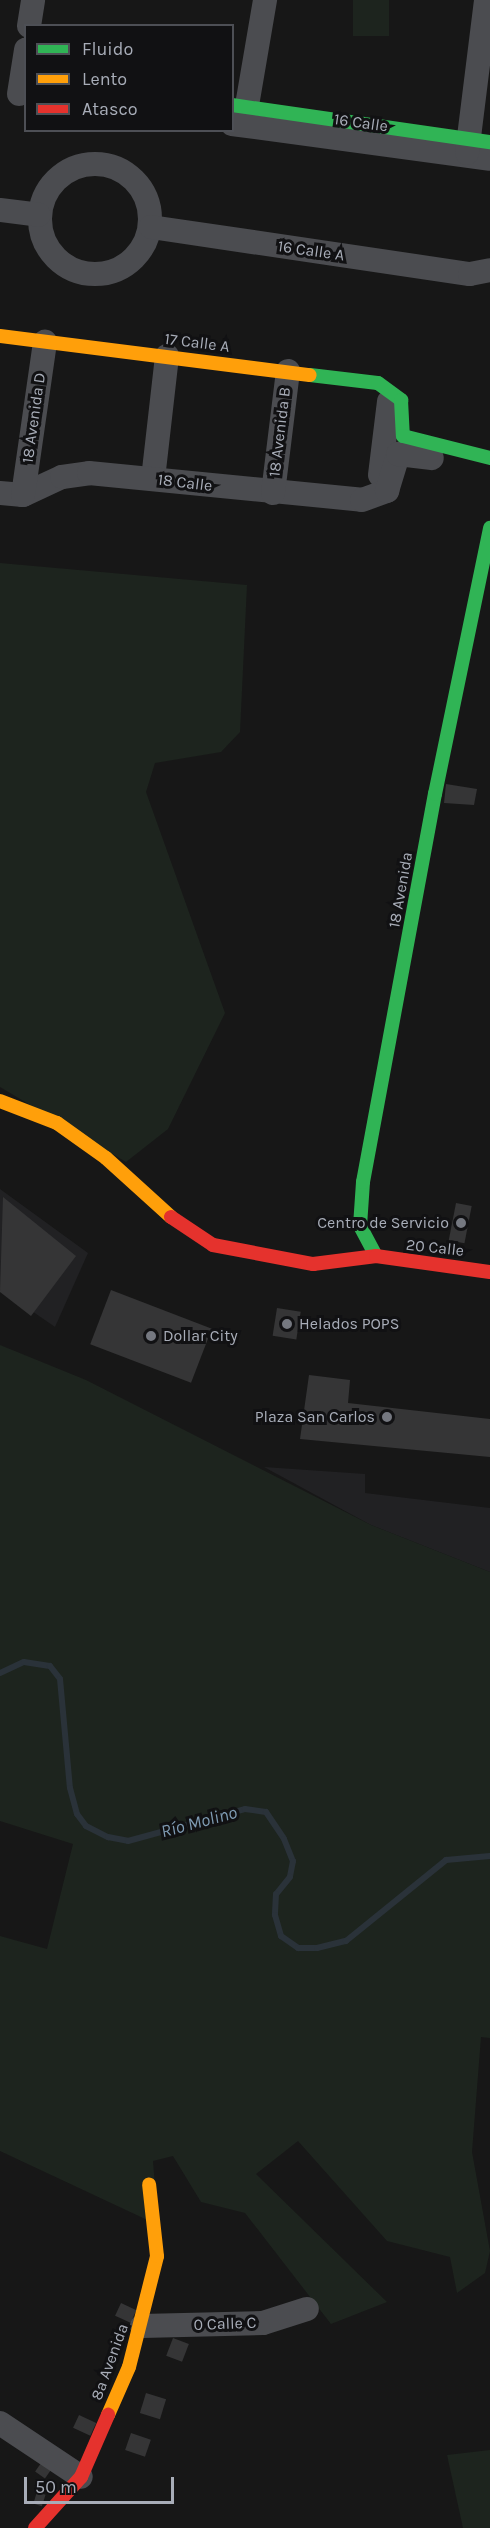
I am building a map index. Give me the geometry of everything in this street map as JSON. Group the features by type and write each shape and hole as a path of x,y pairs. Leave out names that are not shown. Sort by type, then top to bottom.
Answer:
{"street":[{"path":"29,24 33,0"},
{"path":"239,115 265,0"},
{"path":"479,149 486,0"},
{"path":"15,85 24,56"},
{"name":"16 Calle","path":"239,115 479,149"},
{"path":"101,164 123,171 140,185 150,205 151,227 142,250 124,267 101,275 77,272 56,260 43,239 39,215 45,194 59,176 79,166 101,164"},
{"path":"0,210 39,215"},
{"name":"16 Calle A","path":"151,227 483,277"},
{"name":"17 Calle A","path":"0,336 378,383 388,388"},
{"name":"18 Avenida D","path":"12,494 45,342"},
{"path":"153,479 166,356"},
{"name":"18 Avenida B","path":"273,493 288,371"},
{"path":"388,388 401,400 403,436 411,441 490,458"},
{"path":"374,497 386,442 388,388"},
{"path":"374,497 387,491 398,454 490,472"},
{"name":"18 Calle","path":"12,494 75,473 153,479 273,493 362,500 374,497"},
{"name":"18 Avenida","path":"376,1256 360,1226 363,1182 435,794 490,528"},
{"name":"20 Calle","path":"0,1101 57,1123 106,1158 181,1226 213,1245 313,1264 376,1256 490,1272"},
{"name":"8a Avenida","path":"35,2528 66,2499 81,2476 129,2367 142,2325 156,2256 149,2184"},
{"name":"0 Calle C","path":"142,2325 263,2323 307,2308"},
{"path":"0,2423 81,2476"}],"shaded area":[{"path":"353,0 389,0 389,36 353,36"},
{"path":"0,563 247,585 240,732 221,752 155,763 146,792 225,1013 168,1129 126,1162 0,1087"},
{"path":"0,1189 88,1253 55,1327 0,1289"},
{"path":"0,1345 86,1380 371,1525 490,1572 490,2038 481,2037 472,2152 490,2251 485,2273 457,2293 450,2257 387,2241 298,2141 256,2174 387,2302 331,2324 245,2213 201,2202 173,2156 153,2161 158,2225 0,2151 0,1936 47,1949 73,1844 0,1821"},
{"path":"264,1467 365,1474 365,1493 490,1508 490,1572 371,1525"},
{"path":"490,2450 490,2528 463,2528 447,2455"}],"building":[{"path":"446,784 477,789 474,805 444,803"},
{"path":"3,1197 76,1256 31,1316 0,1292"},
{"name":"Centro de Servicio","path":"456,1203 472,1206 464,1243 449,1240"},
{"name":"Dollar City","path":"111,1290 212,1329 191,1383 90,1344"},
{"name":"Helados POPS","path":"277,1308 301,1312 296,1339 273,1336"},
{"name":"Plaza San Carlos","path":"309,1375 350,1380 348,1403 490,1419 490,1457 300,1439"},
{"path":"121,2303 136,2310 130,2323 115,2316"},
{"path":"173,2338 189,2344 182,2362 166,2356"},
{"path":"146,2393 166,2399 160,2419 140,2413"},
{"path":"79,2415 96,2423 90,2436 73,2428"},
{"path":"131,2433 151,2440 145,2457 125,2450"},
{"path":"46,2456 56,2463 45,2478 35,2472"},
{"path":"37,2492 46,2495 42,2506 33,2503"}],"waterway":[{"name":"Río Molino","path":"0,1673 24,1662 50,1666 60,1679 70,1788 77,1814 86,1826 108,1837 128,1841 245,1809 266,1812 284,1839 293,1861 290,1877 276,1894 275,1915 281,1936 298,1948 317,1948 346,1941 446,1860 490,1856"}],"traffic: fast":[{"path":"234,105 490,142"},
{"path":"310,375 378,383 401,400 403,436 490,458"},
{"path":"376,1256 360,1226 363,1182 435,794 490,528"}],"traffic: slow":[{"path":"0,336 310,375"},
{"path":"0,1101 57,1123 106,1158 171,1217"},
{"path":"108,2415 129,2367 157,2256 149,2184"}],"traffic: jam":[{"path":"171,1217 213,1245 313,1264 376,1256 490,1272"},
{"path":"35,2528 81,2477 108,2415"}],"place":[{"name":"Centro de Servicio","path":"461,1223"},
{"name":"Helados POPS","path":"287,1324"},
{"name":"Dollar City","path":"151,1336"},
{"name":"Plaza San Carlos","path":"387,1417"}]}
